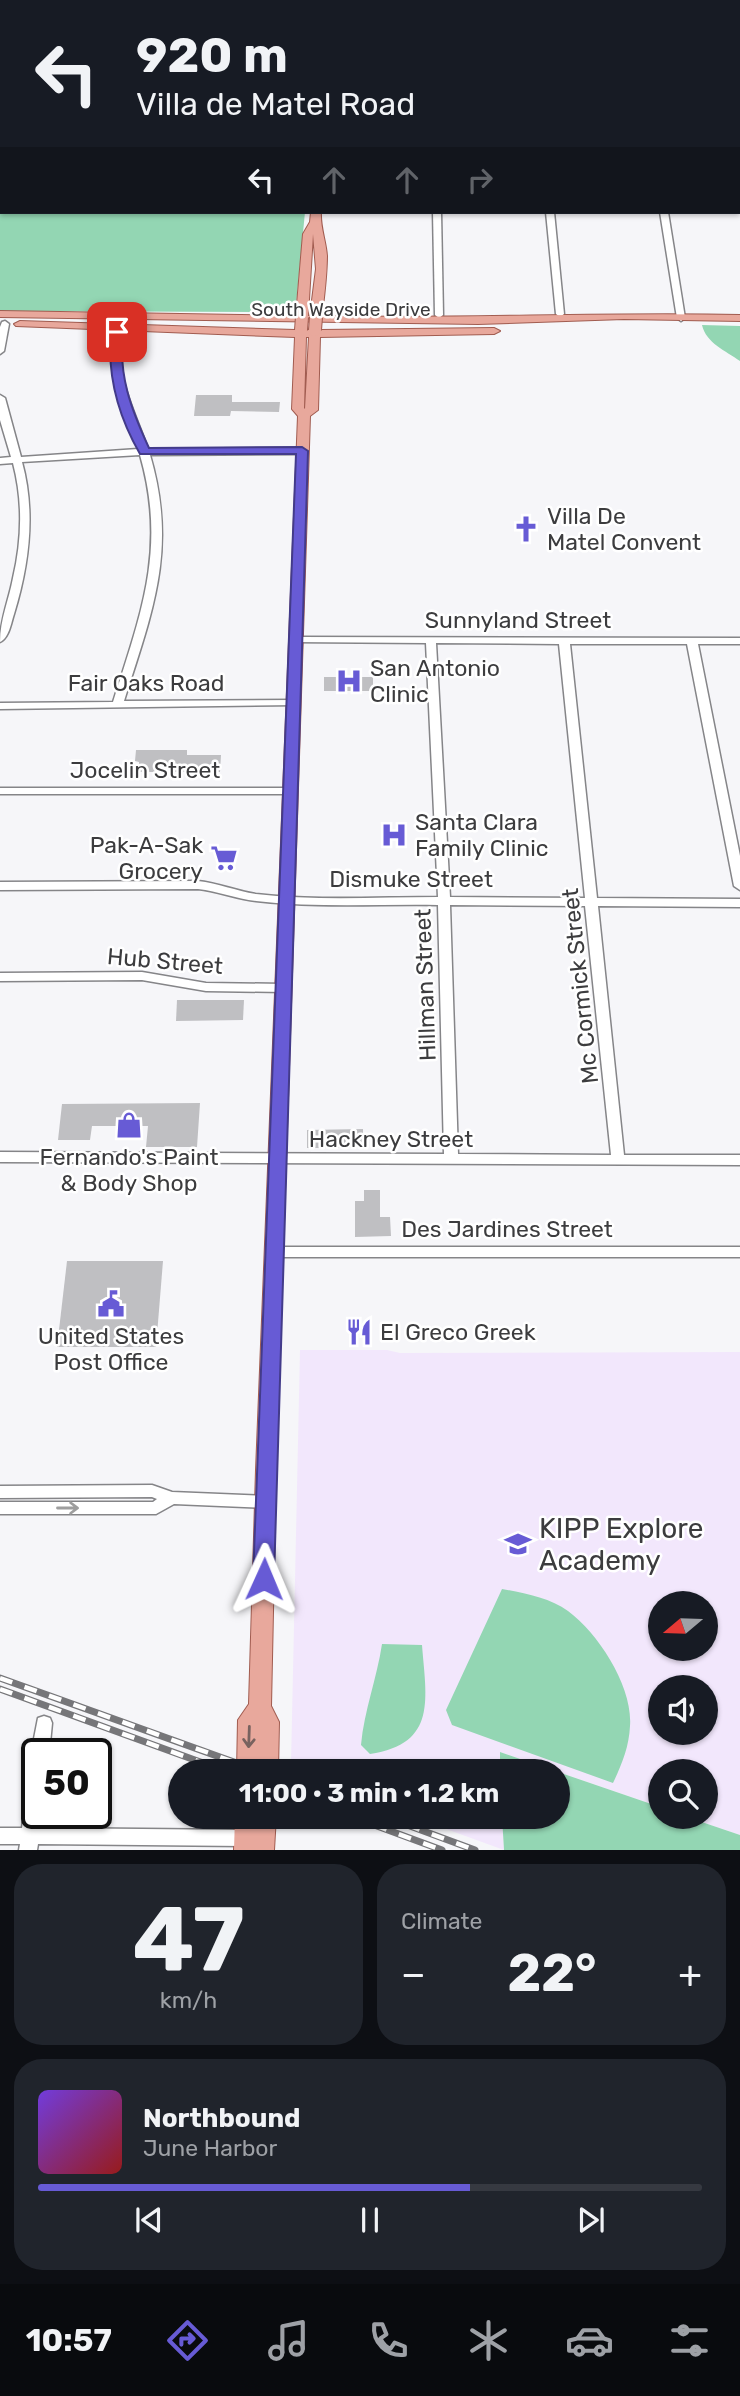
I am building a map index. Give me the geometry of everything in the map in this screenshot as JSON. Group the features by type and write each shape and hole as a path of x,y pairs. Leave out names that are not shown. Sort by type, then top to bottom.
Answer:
{"main road":[{"path":"267,1759 268,1722 260,1707 304,415 298,409 297,394 306,253 308,234 315,217"},
{"path":"304,415 312,410 320,254 320,234 315,217"},
{"path":"306,253 320,254"},
{"path":"1,318 560,314 625,319"},
{"path":"1,318 118,329 301,332 507,331 590,327 625,319"},
{"name":"South Wayside Drive","path":"1,318 203,325 394,327 740,318"},
{"path":"297,394 312,395"},
{"path":"248,1759 249,1720 260,1707"}],"street":[{"path":"437,214 439,315"},
{"path":"550,214 560,314"},
{"path":"664,214 681,318"},
{"path":"0,351 1,318"},
{"path":"118,329 114,356 118,383 125,408 144,452 157,527 156,556 148,602 118,703"},
{"path":"0,398 27,511 23,564 0,639"},
{"path":"0,461 144,452 302,451"},
{"name":"Sunnyland Street","path":"296,640 740,641"},
{"name":"Hillman Street","path":"431,640 444,900 451,1160"},
{"name":"Mc Cormick Street","path":"564,641 618,1160"},
{"path":"692,641 740,886"},
{"name":"Fair Oaks Road","path":"0,706 293,703"},
{"name":"Jocelin Street","path":"0,791 290,791"},
{"name":"Dismuke Street","path":"0,886 198,886 217,887 252,897 288,900 740,904"},
{"name":"Hub Street","path":"0,977 142,976 206,987 284,988"},
{"name":"Hackney Street","path":"0,1157 740,1160"},
{"name":"Des Jardines Street","path":"274,1252 740,1252"},
{"path":"0,1492 152,1491 172,1498 265,1502"},
{"path":"0,1508 156,1508 172,1498"},
{"path":"42,1738 44,1723"},
{"path":"0,1836 29,1843 250,1839"}],"shaded area":[{"name":"KIPP Explore Academy","path":"300,1350 387,1350 400,1353 740,1352 740,1835 718,1828 718,1759 648,1759 648,1803 570,1776 570,1759 520,1759 500,1752 500,1759 291,1759"},
{"path":"446,1829 503,1829 504,1850"}],"green space":[{"path":"0,214 305,214 296,305 280,312 0,311"},
{"path":"702,325 740,326 740,361 712,342"},
{"path":"502,1589 545,1599 561,1606 580,1621 612,1662 626,1695 630,1726 624,1755 613,1783 570,1768 570,1759 546,1759 452,1725 446,1710"},
{"path":"382,1644 422,1645 425,1700 423,1716 417,1729 407,1740 392,1749 370,1754 361,1745"},
{"path":"500,1752 520,1759 500,1759"},
{"path":"570,1776 648,1803 648,1829 718,1828 740,1835 740,1850 504,1850 503,1829 570,1829"}],"building":[{"path":"196,395 232,395 232,402 280,402 279,412 231,411 230,416 194,416"},
{"name":"San Antonio Clinic","path":"324,677 373,677 373,691 324,691"},
{"path":"136,750 187,750 187,755 221,755 220,772 186,769 186,772 140,772 139,762 135,761"},
{"path":"177,1000 244,1000 243,1020 176,1021"},
{"name":"Fernando's Paint & Body Shop","path":"200,1103 197,1147 146,1147 148,1126 92,1126 90,1140 58,1140 62,1104"},
{"path":"363,1129 363,1148 307,1148 307,1130"},
{"path":"364,1190 380,1190 380,1217 390,1217 391,1236 355,1237 355,1201 364,1201"},
{"name":"United States Post Office","path":"67,1261 163,1261 156,1347 57,1347"}],"railway":[{"path":"0,1678 226,1759"},
{"path":"0,1689 192,1759"},
{"path":"385,1829 442,1850"},
{"path":"418,1829 475,1850"}],"place":[{"name":"Villa De Matel Convent","path":"526,529"},
{"name":"San Antonio Clinic","path":"349,681"},
{"name":"Santa Clara Family Clinic","path":"394,835"},
{"name":"Pak-A-Sak Grocery","path":"224,858"},
{"name":"Fernando's Paint & Body Shop","path":"129,1125"},
{"name":"United States Post Office","path":"111,1304"},
{"name":"El Greco Greek","path":"359,1332"},
{"name":"KIPP Explore Academy","path":"518,1544"}],"route":[{"path":"117,332 114,356 118,383 125,408 144,452 302,451 264,1579"}]}
